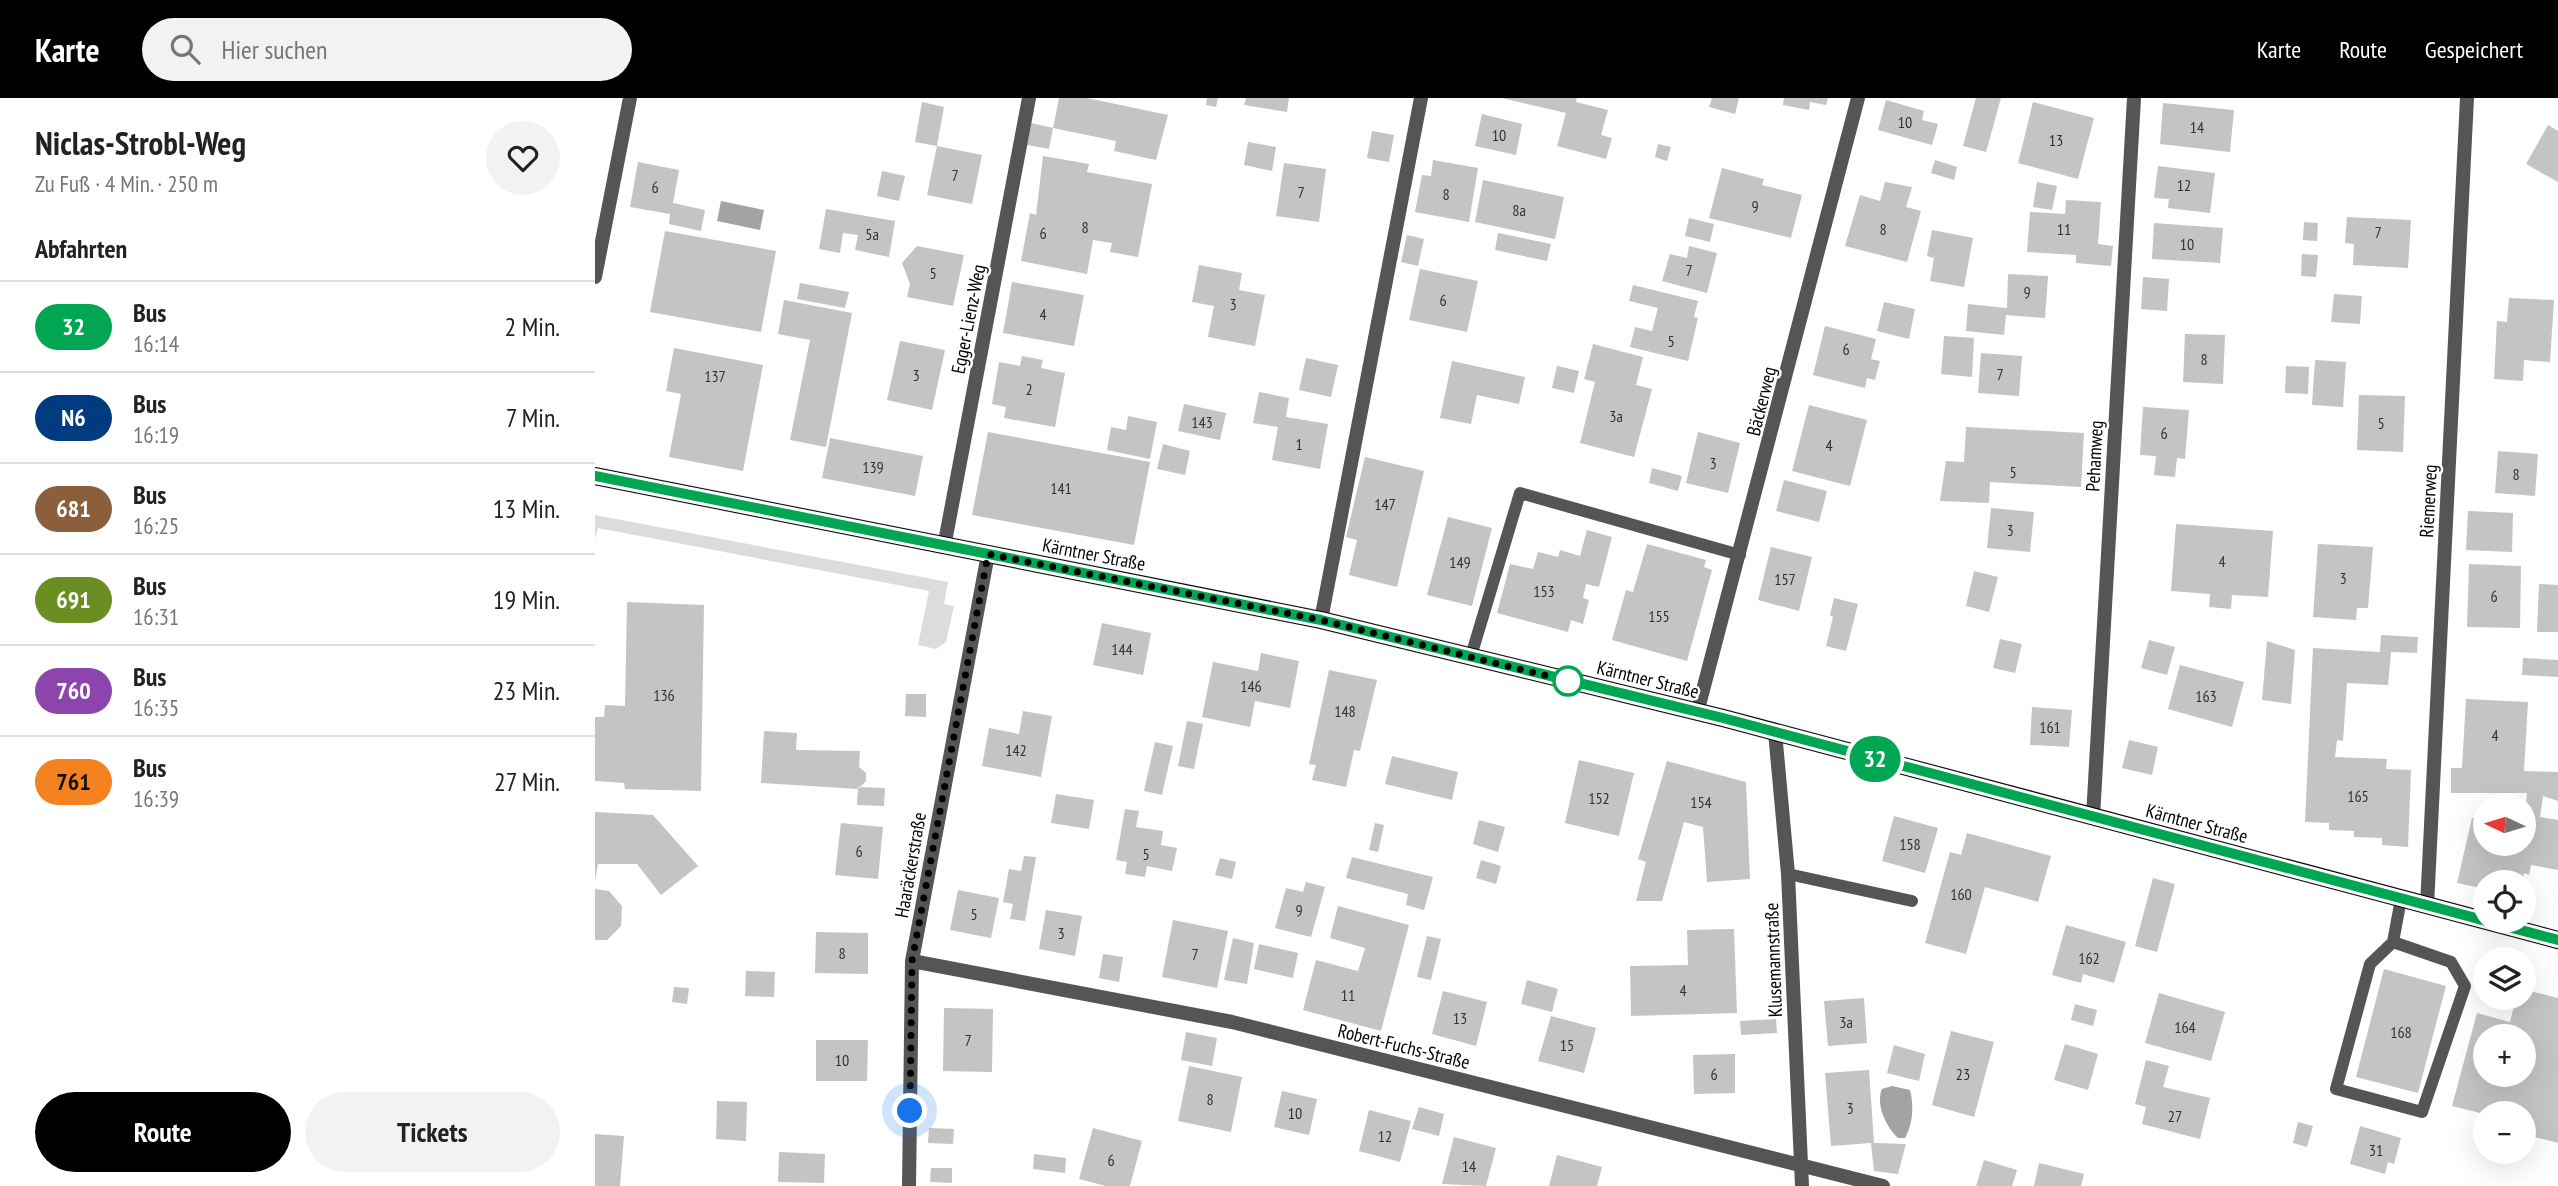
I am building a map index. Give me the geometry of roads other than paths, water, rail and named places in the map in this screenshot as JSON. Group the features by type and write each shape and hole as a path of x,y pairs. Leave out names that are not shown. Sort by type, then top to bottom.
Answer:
{"main road":[{"name":"Kärntner Straße","path":"595,476 1321,620 1775,733 2558,940"}],"street":[{"path":"618,98 622,140"},
{"path":"595,277 630,98"},
{"name":"Egger-Lienz-Weg","path":"944,547 1029,98"},
{"path":"1321,620 1421,98"},
{"name":"Bäckerweg","path":"1697,713 1758,491 1858,98"},
{"name":"Pehamweg","path":"2093,817 2134,98"},
{"name":"Riemerweg","path":"2427,906 2467,98"},
{"name":"Haaräckerstraße","path":"909,1186 912,961 988,554"},
{"name":"Klusemannstraße","path":"1775,733 1789,874 1803,1186"},
{"name":"Robert-Fuchs-Straße","path":"912,961 1232,1023 1883,1186"}],"lane":[{"path":"1471,656 1520,493 1740,555"},
{"path":"1789,874 1912,901"},
{"path":"2393,942 2451,962 2465,986 2422,1112 2336,1088 2370,964 2393,942 2401,899"}]}
